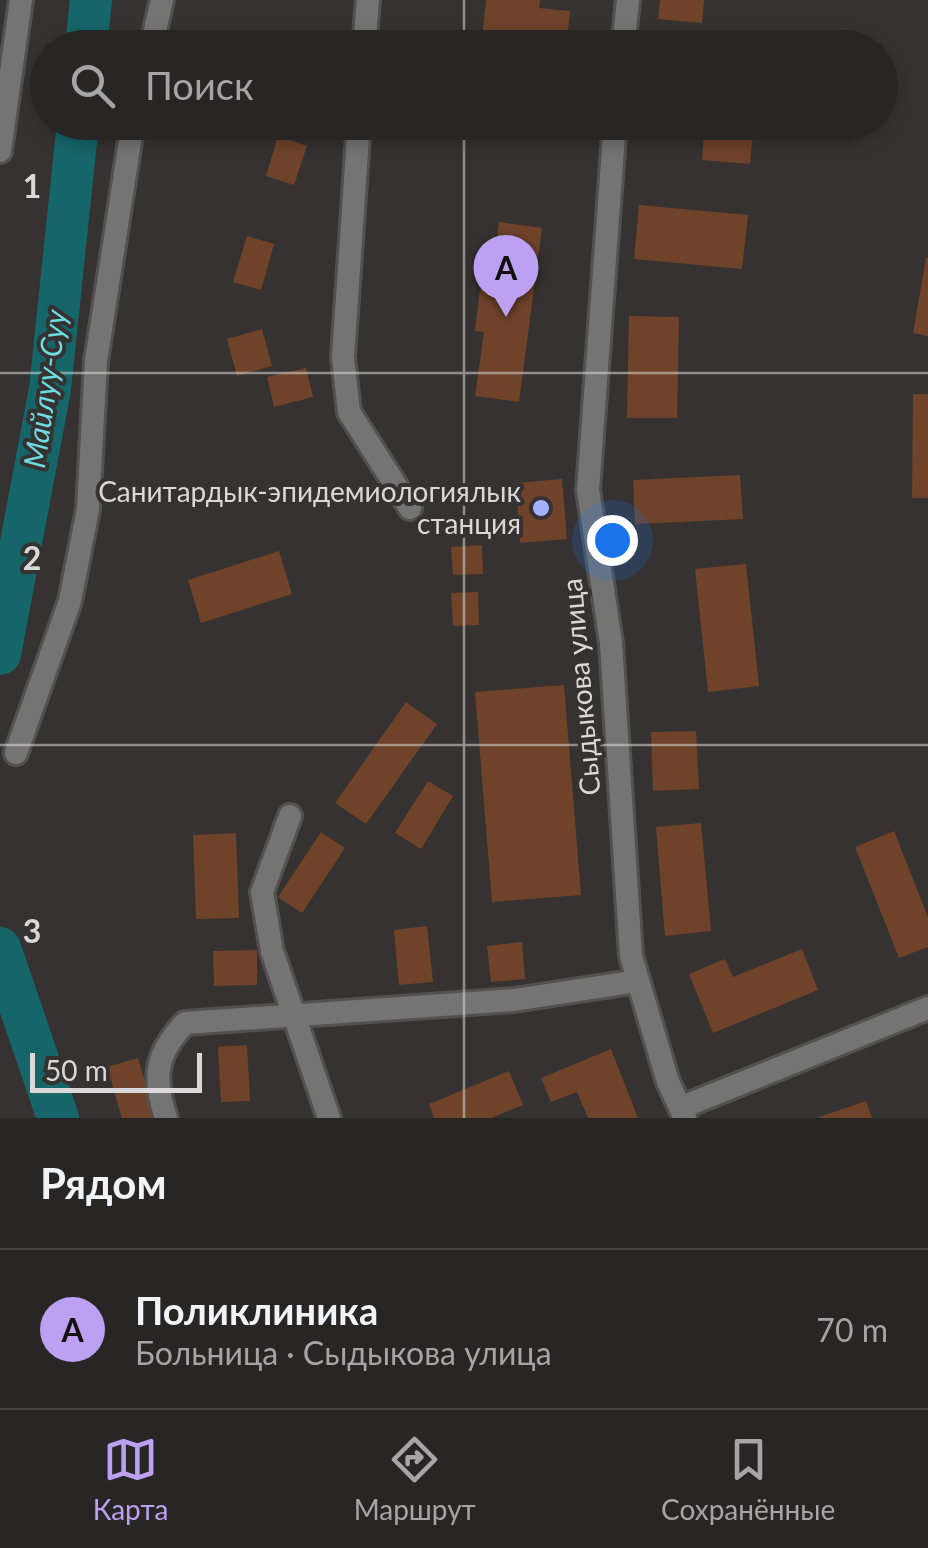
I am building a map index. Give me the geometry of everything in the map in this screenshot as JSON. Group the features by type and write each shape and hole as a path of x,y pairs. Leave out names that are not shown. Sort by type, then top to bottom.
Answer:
{"street":[{"path":"0,151 21,0"},
{"path":"155,30 162,0"},
{"path":"366,30 368,0"},
{"path":"625,30 628,0"},
{"path":"16,753 70,600 88,509 96,361 131,140"},
{"path":"358,140 343,357 350,412 410,508"},
{"name":"Сыдыкова улица","path":"614,140 588,490 612,643 631,956 682,1113"},
{"path":"290,816 262,892 272,951 329,1118"},
{"path":"166,1118 158,1095 162,1047 185,1022 514,1000 638,981"},
{"path":"682,1113 928,1008"}],"building":[{"path":"486,0 540,0 539,8 570,11 568,30 483,30"},
{"path":"660,0 704,0 702,23 658,19"},
{"path":"277,140 307,146 294,185 266,176"},
{"path":"704,140 752,140 750,164 702,160"},
{"path":"639,205 748,215 742,269 634,259"},
{"path":"499,222 542,228 519,402 475,396 484,332 475,331 480,289 489,290"},
{"path":"247,236 274,244 261,290 233,282"},
{"path":"928,258 928,336 913,333"},
{"path":"629,316 679,317 677,418 627,418"},
{"path":"262,329 272,366 237,376 227,339"},
{"path":"306,368 313,397 274,407 267,377"},
{"path":"913,394 928,394 928,498 912,498"},
{"path":"740,475 743,519 635,524 633,480"},
{"path":"562,479 567,539 520,543 516,483"},
{"path":"482,545 483,574 453,575 451,547"},
{"path":"279,551 292,594 201,623 188,580"},
{"path":"746,564 759,686 708,692 695,569"},
{"path":"478,592 479,625 453,626 451,593"},
{"path":"564,685 581,895 492,902 475,692"},
{"path":"406,702 437,724 366,824 335,803"},
{"path":"696,731 699,789 653,791 651,732"},
{"path":"428,781 453,796 421,849 395,833"},
{"path":"701,823 711,931 665,936 656,827"},
{"path":"894,831 928,917 928,947 899,958 855,847"},
{"path":"321,832 345,848 302,913 278,897"},
{"path":"236,833 239,918 196,919 193,835"},
{"path":"427,926 433,982 399,985 394,930"},
{"path":"522,942 525,979 491,982 487,946"},
{"path":"802,949 818,990 713,1033 689,974 725,959 733,977"},
{"path":"257,950 257,985 214,986 213,951"},
{"path":"247,1045 250,1101 221,1102 218,1047"},
{"path":"611,1049 638,1118 588,1118 577,1092 551,1102 541,1078"},
{"path":"138,1058 156,1118 122,1118 107,1067"},
{"path":"509,1071 523,1105 491,1118 434,1118 429,1104"},
{"path":"866,1101 872,1118 819,1118 819,1117"}],"waterway":[{"name":"Майлуу-Суу","path":"88,30 91,0"},
{"name":"Майлуу-Суу","path":"0,654 50,389 76,140"},
{"name":"Майлуу-Суу","path":"0,948 58,1118"}],"place":[{"name":"Поликлиника","path":"506,317"},
{"name":"Санитардык-эпидемиологиялык станция","path":"541,508"}]}
